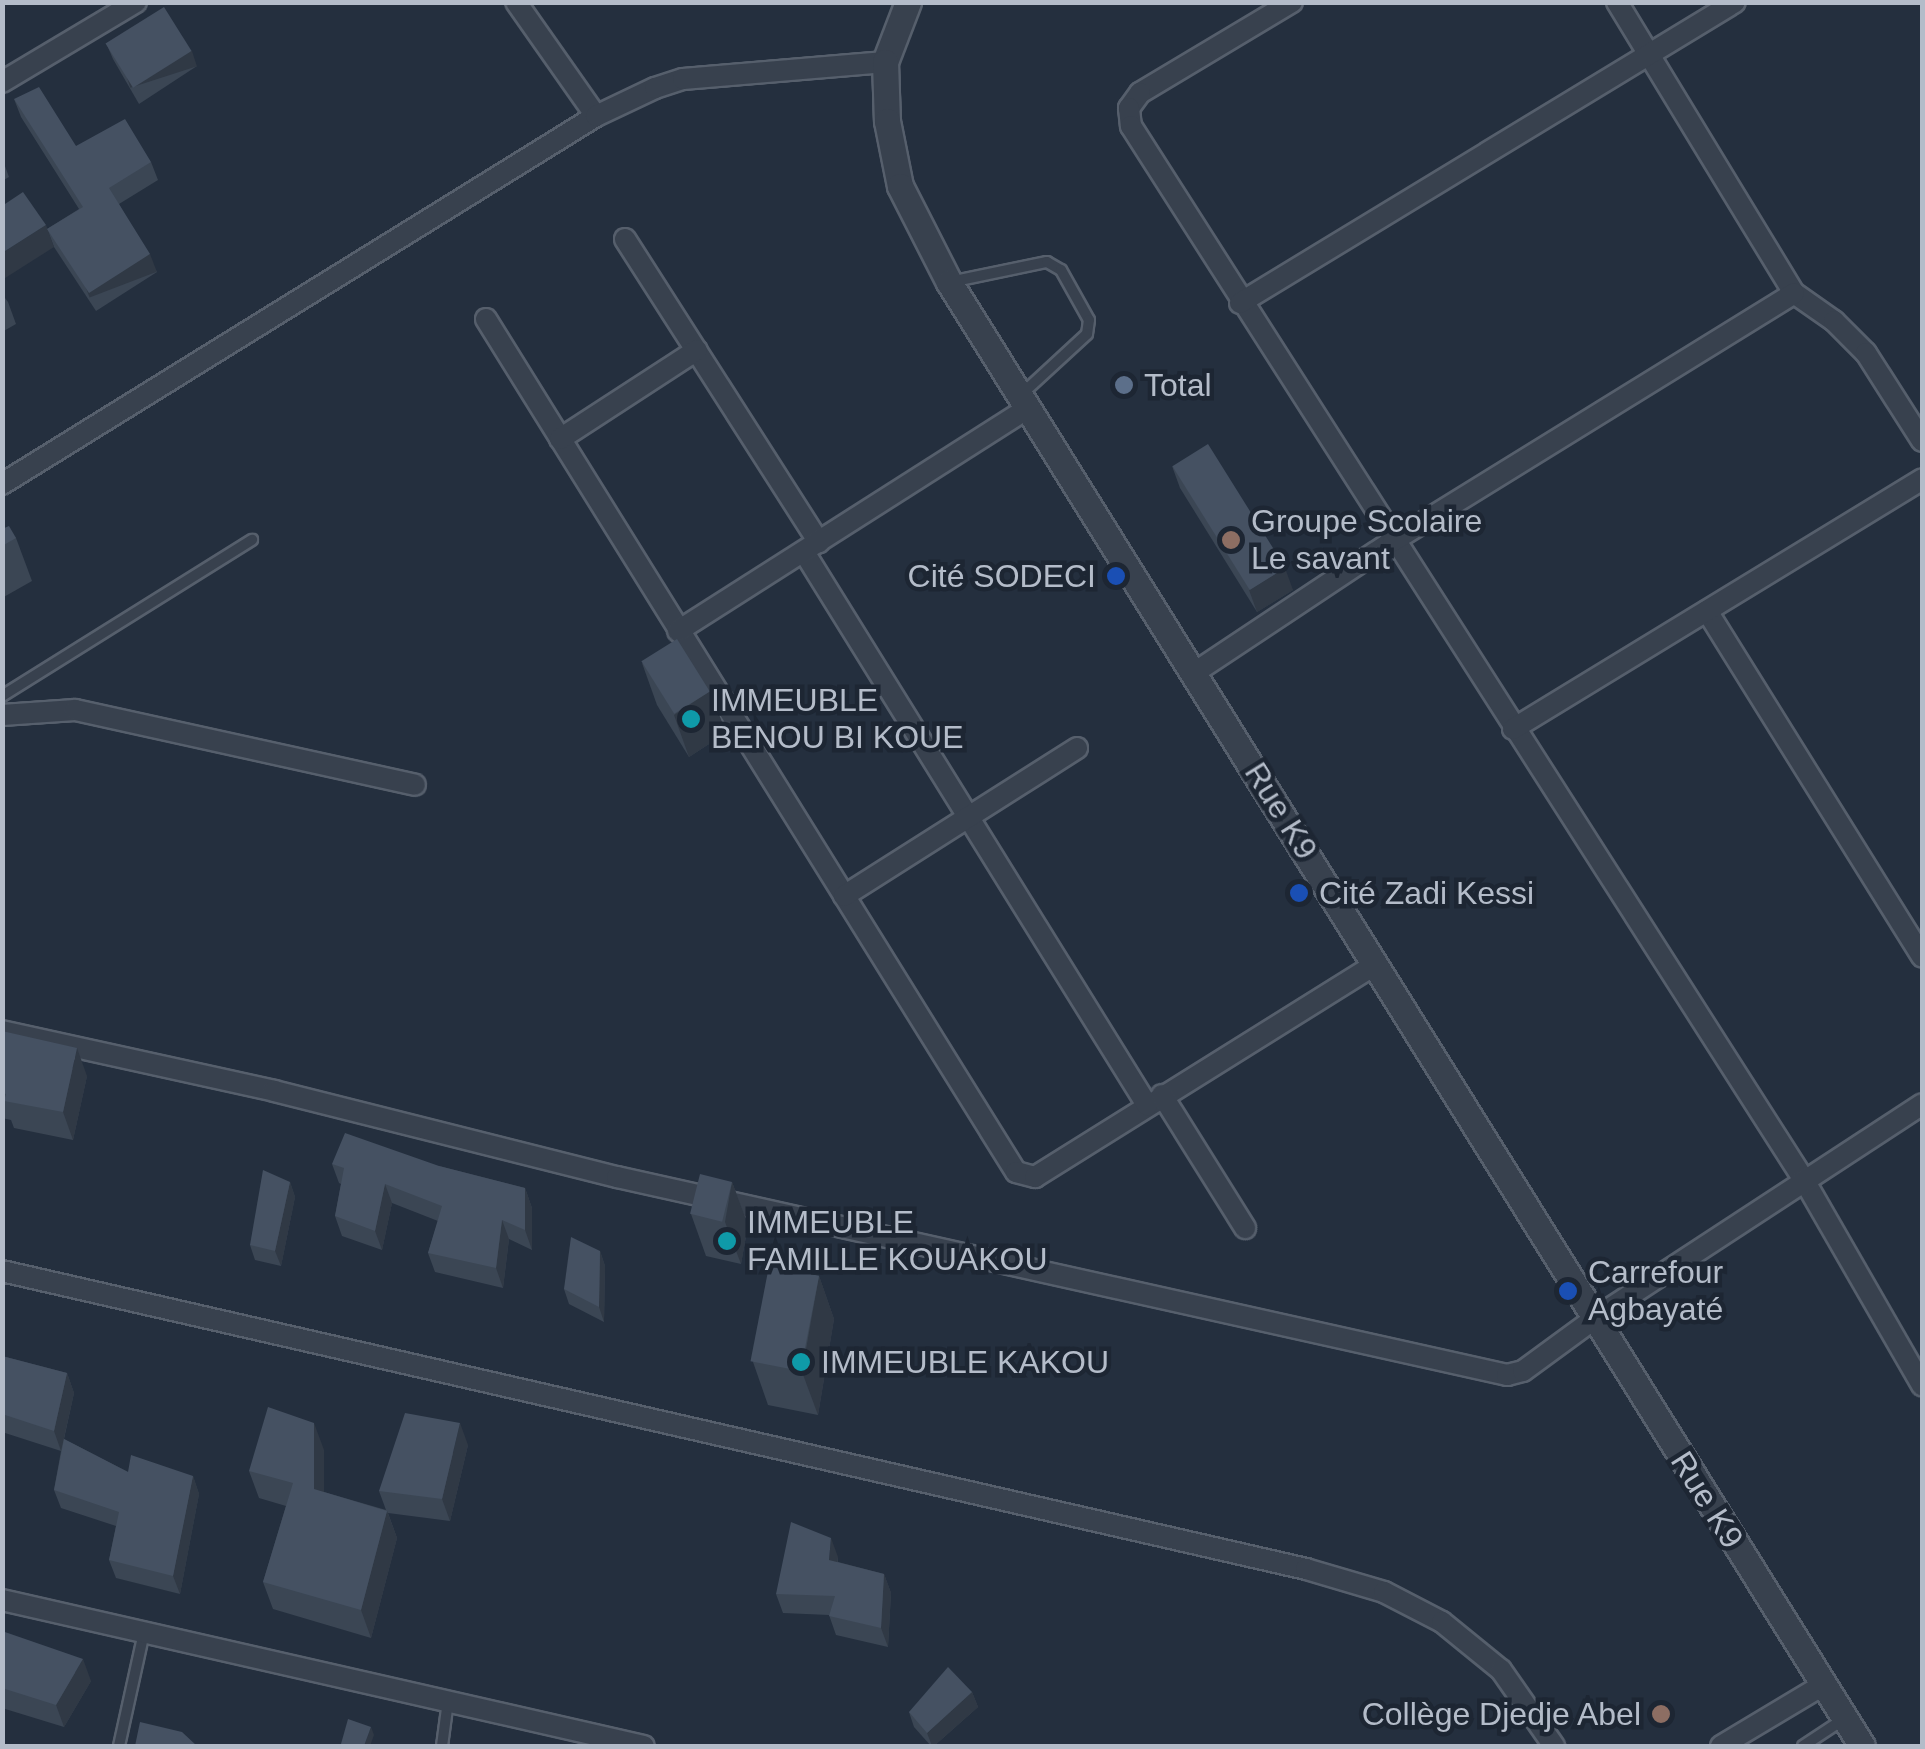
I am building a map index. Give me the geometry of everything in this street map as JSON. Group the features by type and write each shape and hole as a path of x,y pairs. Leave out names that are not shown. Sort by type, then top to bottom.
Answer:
{"street":[{"path":"2,82 136,2"},
{"path":"516,2 596,116"},
{"name":"Rue K9","path":"908,2 885,62 886,121 900,186 949,282 1862,1746"},
{"path":"1292,2 1140,94 1129,108 1130,126 1804,1180 1922,1386"},
{"path":"1617,2 1794,294 1834,320 1866,353 1922,441"},
{"path":"1240,303 1735,2"},
{"path":"2,484 596,116 683,79 885,62"},
{"path":"625,239 697,350 968,815 1155,1100 1245,1228"},
{"path":"1194,673 1392,541 1794,294"},
{"path":"486,319 1016,1172 1035,1177 1376,964"},
{"path":"560,439 697,350"},
{"path":"678,631 811,547 1026,401"},
{"path":"1513,729 1922,479"},
{"path":"1707,610 1922,956"},
{"path":"2,715 75,710 415,785"},
{"path":"844,896 1077,748"},
{"path":"2,1032 274,1091 617,1176 1508,1375 1524,1371 1594,1319 1922,1104"},
{"path":"2,1271 1306,1569 1384,1592 1442,1622 1501,1670 1554,1746"},
{"path":"2,1600 644,1746"},
{"path":"1722,1746 1823,1685"}],"lane":[{"path":"949,282 1047,262 1061,270 1089,320 1087,334 1026,401"},
{"path":"2,696 252,540"},
{"path":"119,1746 144,1632"},
{"path":"442,1746 448,1702"},
{"path":"1803,1746 1845,1718"}],"building":[{"path":"164,7 192,51 133,88 105,44"},
{"path":"39,87 76,146 125,119 151,162 109,188 150,254 89,293 47,229 83,207 14,99"},
{"path":"23,192 46,225 2,253 2,206"},
{"path":"1208,444 1285,568 1250,590 1172,466"},
{"path":"9,526 16,538 2,546 2,529"},
{"path":"677,639 710,692 674,714 641,661"},
{"path":"2,1031 77,1048 63,1112 4,1101"},
{"path":"345,1133 439,1166 525,1188 525,1230 502,1220 496,1268 428,1253 442,1206 385,1184 375,1231 335,1216 344,1168 332,1164"},
{"path":"263,1170 290,1182 275,1251 250,1245"},
{"path":"700,1174 732,1182 722,1222 690,1214"},
{"path":"571,1237 600,1251 599,1307 564,1289"},
{"path":"769,1266 819,1276 801,1371 750,1361"},
{"path":"2,1356 67,1373 54,1431 2,1414"},
{"path":"268,1407 314,1423 314,1489 387,1511 361,1610 263,1582 293,1483 249,1471"},
{"path":"405,1413 460,1423 442,1499 379,1491"},
{"path":"64,1439 128,1472 131,1455 193,1476 173,1576 109,1560 119,1512 54,1490"},
{"path":"791,1522 831,1538 829,1560 884,1574 881,1628 829,1616 835,1596 776,1594"},
{"path":"2,1631 83,1659 56,1705 2,1688"},
{"path":"948,1667 972,1692 927,1733 909,1712"},
{"path":"348,1719 371,1727 364,1746 341,1744"},
{"path":"140,1722 182,1732 197,1746 135,1746"}],"place":[{"name":"Total","path":"1124,385"},
{"name":"Groupe Scolaire Le savant","path":"1231,540"},
{"name":"Cité SODECI","path":"1116,576"},
{"name":"IMMEUBLE BENOU BI KOUE","path":"691,719"},
{"name":"Cité Zadi Kessi","path":"1299,893"},
{"name":"IMMEUBLE FAMILLE KOUAKOU","path":"727,1241"},
{"name":"Carrefour Agbayaté","path":"1568,1291"},
{"name":"IMMEUBLE KAKOU","path":"801,1362"},
{"name":"Collège Djedje Abel","path":"1661,1714"}]}
